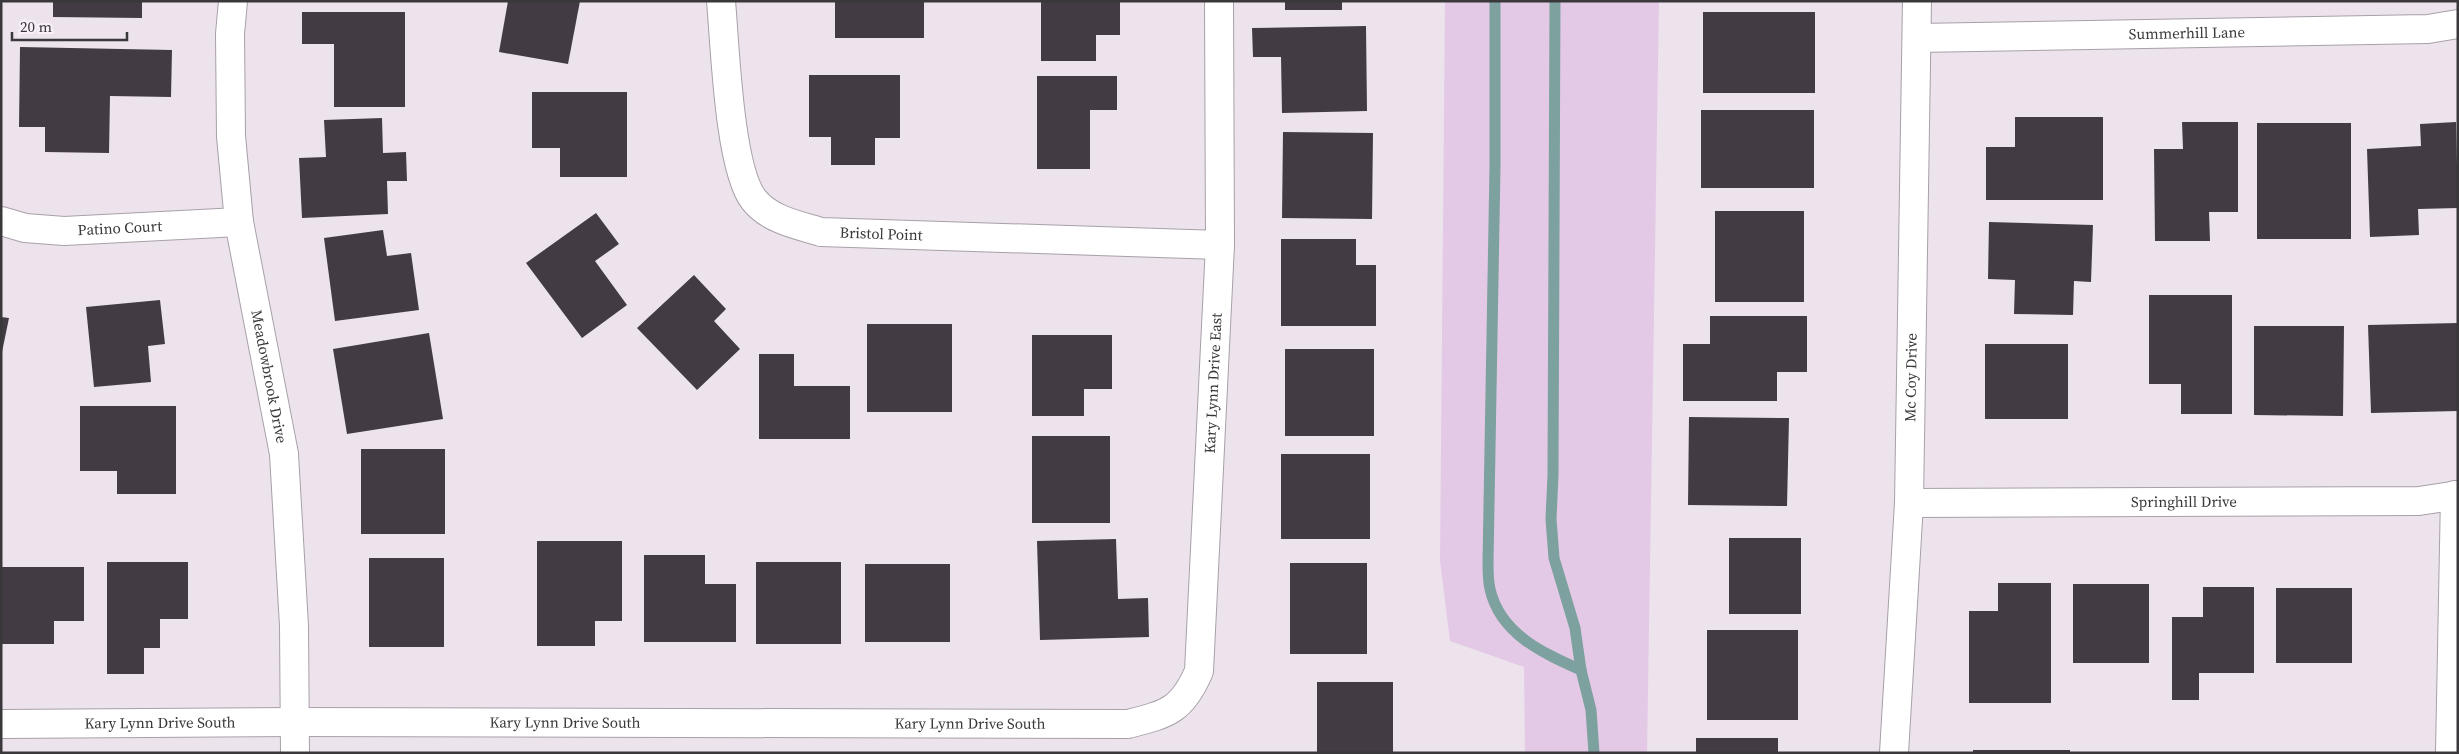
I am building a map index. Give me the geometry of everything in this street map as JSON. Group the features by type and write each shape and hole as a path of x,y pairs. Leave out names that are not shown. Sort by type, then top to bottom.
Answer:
{"street":[{"name":"Meadowbrook Drive","path":"233,1 230,34 231,136 239,222 284,454 294,626 295,753"},
{"name":"Bristol Point","path":"721,1 735,148 745,186 754,200 773,216 822,232 1220,245"},
{"name":"Kary Lynn Drive East","path":"1128,724 1164,715 1190,692 1199,671 1220,245 1217,102 1219,1"},
{"name":"Mc Coy Drive","path":"1894,753 1909,503 1917,1"},
{"name":"Summerhill Lane","path":"1916,38 2418,29 2458,24"},
{"name":"Patino Court","path":"1,221 25,228 64,231 239,222"},
{"name":"Springhill Drive","path":"1909,503 2419,501 2456,495"},
{"path":"2450,753 2456,495"},
{"name":"Kary Lynn Drive South","path":"1,724 295,722 1128,724"}],"shaded area":[{"path":"1445,1 1659,1 1647,753 1525,753 1524,667 1450,641 1440,561"}],"building":[{"path":"53,1 142,1 142,18 53,17"},
{"path":"508,1 580,1 568,64 499,52"},
{"path":"835,1 924,1 924,38 835,38"},
{"path":"1041,1 1120,1 1120,35 1096,35 1096,61 1041,61"},
{"path":"1285,1 1342,1 1342,10 1285,10"},
{"path":"302,12 405,12 405,107 334,107 334,44 302,44"},
{"path":"1703,12 1815,12 1815,93 1703,93"},
{"path":"1366,26 1367,111 1282,113 1281,57 1253,57 1252,28"},
{"path":"20,47 172,50 171,97 110,96 109,153 45,152 45,127 19,127"},
{"path":"809,75 900,75 900,138 875,138 875,165 831,165 831,137 809,137"},
{"path":"1037,76 1117,76 1117,110 1090,110 1090,169 1037,169"},
{"path":"532,92 627,92 627,177 560,177 560,148 532,148"},
{"path":"1701,110 1814,110 1814,188 1701,188"},
{"path":"2015,117 2103,117 2103,200 1986,200 1986,147 2015,147"},
{"path":"382,118 383,153 406,152 407,181 387,181 388,214 302,218 299,158 326,157 324,120"},
{"path":"2182,122 2238,122 2238,212 2209,212 2210,241 2155,241 2154,149 2183,149"},
{"path":"2456,122 2458,208 2418,209 2419,235 2370,237 2367,149 2421,146 2420,124"},
{"path":"2257,123 2351,123 2351,239 2257,239"},
{"path":"1283,132 1373,133 1372,219 1282,218"},
{"path":"1715,211 1804,211 1804,302 1715,302"},
{"path":"596,213 619,244 595,261 627,305 582,338 526,263"},
{"path":"1989,222 2093,225 2091,282 2074,281 2073,315 2014,314 2015,280 1988,279"},
{"path":"383,230 387,256 411,253 419,310 335,321 324,238"},
{"path":"1281,239 1356,239 1356,265 1376,265 1376,326 1281,326"},
{"path":"694,275 726,309 714,321 740,349 697,390 637,328"},
{"path":"2149,295 2232,295 2232,414 2181,414 2181,384 2149,384"},
{"path":"160,300 165,344 148,346 151,382 94,387 86,307"},
{"path":"1710,316 1807,316 1807,372 1777,372 1777,401 1683,401 1683,344 1710,344"},
{"path":"1,317 9,318 2,352 1,352"},
{"path":"2458,323 2458,411 2371,413 2368,325"},
{"path":"867,324 952,324 952,412 867,412"},
{"path":"2254,326 2344,326 2343,416 2254,415"},
{"path":"429,333 443,419 347,434 333,349"},
{"path":"1032,335 1112,335 1112,389 1084,389 1084,416 1032,416"},
{"path":"1985,344 2068,344 2068,419 1985,419"},
{"path":"1285,349 1374,349 1374,436 1285,436"},
{"path":"759,354 794,354 794,386 850,386 850,439 759,439"},
{"path":"80,406 176,406 176,494 117,494 117,471 80,471"},
{"path":"1689,417 1789,418 1787,506 1688,505"},
{"path":"1032,436 1110,436 1110,523 1032,523"},
{"path":"361,449 445,449 445,534 361,534"},
{"path":"1281,454 1370,454 1370,539 1281,539"},
{"path":"1729,538 1801,538 1801,614 1729,614"},
{"path":"1116,539 1118,599 1148,598 1149,637 1040,640 1037,541"},
{"path":"537,541 622,541 622,621 595,621 595,646 537,646"},
{"path":"644,555 705,555 705,584 736,584 736,642 644,642"},
{"path":"369,558 444,558 444,647 369,647"},
{"path":"107,562 188,562 188,619 160,619 160,648 144,648 144,674 107,674"},
{"path":"756,562 841,562 841,644 756,644"},
{"path":"1290,563 1367,563 1367,654 1290,654"},
{"path":"865,564 950,564 950,642 865,642"},
{"path":"1,567 84,567 84,621 54,621 54,644 1,644"},
{"path":"1998,583 2051,583 2051,703 1969,703 1969,611 1998,611"},
{"path":"2073,584 2149,584 2149,663 2073,663"},
{"path":"2203,587 2254,587 2254,673 2199,673 2199,700 2172,700 2172,617 2203,617"},
{"path":"2276,588 2352,588 2352,663 2276,663"},
{"path":"1707,630 1798,630 1798,720 1707,720"},
{"path":"1317,682 1393,682 1393,753 1317,753"},
{"path":"1696,738 1778,738 1778,753 1696,753"},
{"path":"1973,750 2070,750 2070,753 1973,753"}],"waterway":[{"path":"1495,1 1495,166 1489,583 1495,605 1513,630 1538,649 1581,670"},
{"path":"1555,1 1553,475 1551,519 1554,558 1575,628 1581,670 1591,710 1594,753"}]}
